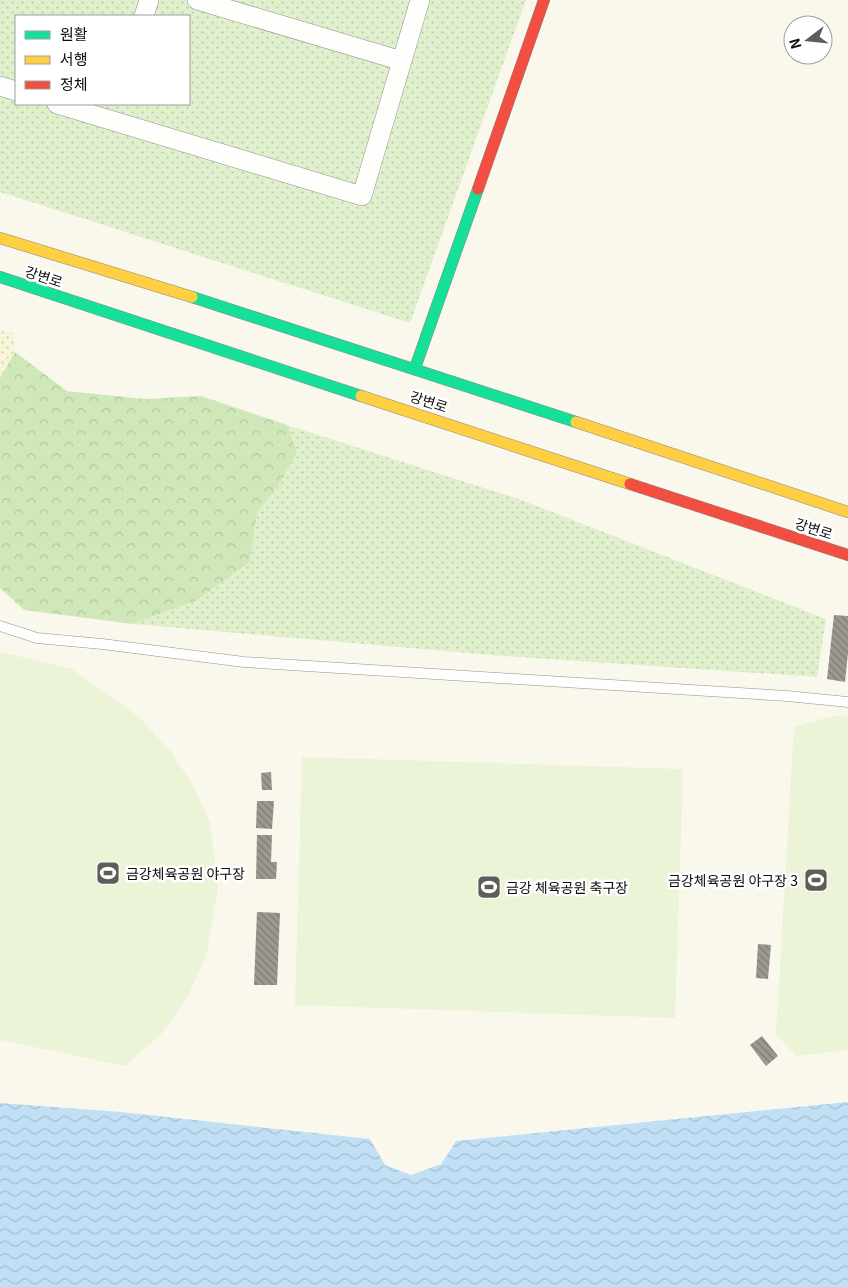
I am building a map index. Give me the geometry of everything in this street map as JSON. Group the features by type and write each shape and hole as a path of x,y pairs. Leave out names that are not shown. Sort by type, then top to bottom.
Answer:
{"street":[{"path":"144,15 149,0"},
{"path":"197,0 402,61"},
{"path":"64,105 113,112 362,196 420,0"},
{"path":"415,368 544,0"},
{"path":"0,86 15,91"},
{"name":"강변로","path":"0,238 277,323 848,512"},
{"name":"강변로","path":"0,277 848,555"}],"lane":[{"path":"0,626 37,638 102,644 244,662 787,696 848,702"}],"green space":[{"path":"0,0 526,0 410,323 0,192"},
{"path":"0,329 13,333 15,352 0,378"},
{"path":"15,352 67,391 145,399 201,396 287,425 297,452 281,482 257,513 250,562 197,600 133,624 24,610 0,588 0,378"},
{"path":"287,425 519,499 826,619 817,677 503,656 133,624 197,600 250,562 257,513 281,482 297,452"},
{"name":"금강체육공원 야구장","path":"0,652 72,669 138,716 171,752 194,787 210,823 218,887 206,957 187,998 162,1033 125,1066 0,1040"},
{"name":"금강체육공원 야구장 3","path":"848,715 848,1050 796,1056 776,1034 794,727 829,717"},
{"name":"금강 체육공원 축구장","path":"302,757 683,769 675,1018 295,1005"}],"water":[{"path":"848,1102 848,1287 0,1287 0,1103 121,1112 370,1139 385,1165 411,1175 441,1164 456,1141"}],"building":[{"path":"834,615 848,616 848,653 845,682 827,679"},
{"path":"271,772 272,790 262,790 261,773"},
{"path":"257,801 274,801 272,829 256,828"},
{"path":"257,835 272,835 271,862 277,862 276,879 256,879"},
{"path":"257,912 280,913 277,985 254,985"},
{"path":"758,944 771,945 768,979 756,978"},
{"path":"762,1036 778,1056 766,1066 750,1045"}],"traffic: fast":[{"path":"415,368 478,189"},
{"path":"0,277 361,396"},
{"path":"192,297 576,422"}],"traffic: slow":[{"path":"0,238 192,297"},
{"path":"361,396 630,484"},
{"path":"576,422 848,512"}],"traffic: jam":[{"path":"478,189 544,0"},
{"path":"630,484 848,555"}],"place":[{"name":"금강체육공원 야구장","path":"108,873"},
{"name":"금강체육공원 야구장 3","path":"816,880"},
{"name":"금강 체육공원 축구장","path":"489,887"}]}
